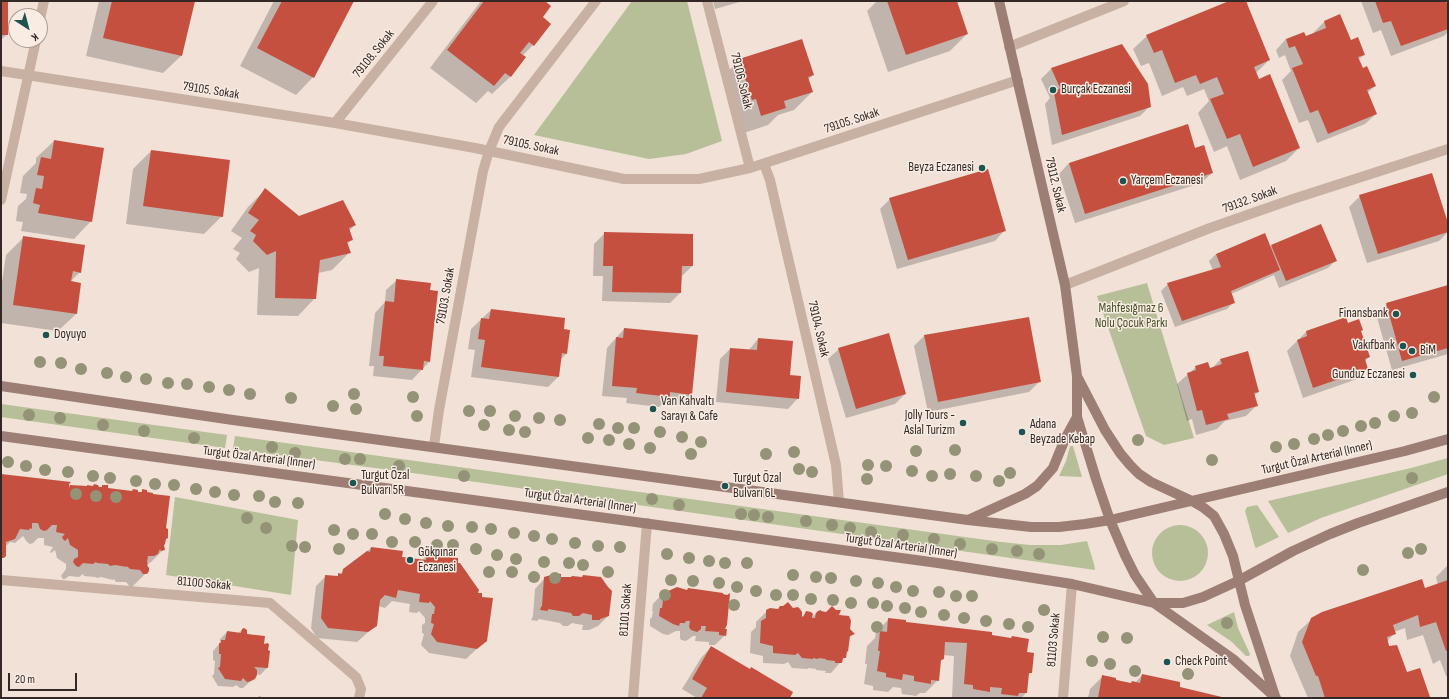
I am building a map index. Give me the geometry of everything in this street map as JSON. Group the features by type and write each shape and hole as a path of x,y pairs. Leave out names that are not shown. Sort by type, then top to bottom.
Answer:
{"main road":[{"name":"79112. Sokak","path":"999,1 1065,285 1077,376"},
{"path":"1077,376 1077,417 1110,520 1135,576 1154,603 1233,659 1275,698"},
{"path":"1077,376 1105,430 1130,465 1139,474 1151,482 1192,501 1214,516 1224,534 1233,556 1245,605 1275,698"},
{"path":"1,386 241,421 434,446 968,520 1031,527 1059,527 1110,520"},
{"path":"968,520 1025,494 1037,486 1053,468 1065,439 1077,417"},
{"name":"Turgut Özal Arterial (Inner)","path":"1,436 938,563 1072,584 1154,603"},
{"name":"Turgut Özal Arterial (Inner)","path":"1110,520 1405,451 1448,439"},
{"path":"1154,603 1183,603 1203,596 1240,580 1293,551 1330,534 1448,492"}],"street":[{"name":"79108. Sokak","path":"335,123 433,1"},
{"name":"79103. Sokak","path":"434,446 439,410 481,179 489,151 499,127 596,1"},
{"name":"79106. Sokak","path":"707,1 750,168"},
{"path":"1009,47 1124,1"},
{"path":"1,200 34,48"},
{"name":"79105. Sokak","path":"1,71 335,123 489,151 624,179 699,179 750,168 1018,80"},
{"name":"79132. Sokak","path":"1065,285 1210,228 1293,199 1448,149"},
{"name":"79104. Sokak","path":"764,164 770,180 836,465 839,502"},
{"name":"81101 Sokak","path":"633,698 647,523"},
{"name":"81100 Sokak","path":"1,580 270,603 356,677 361,689 359,698"},
{"name":"81103 Sokak","path":"1063,698 1072,584"}],"green space":[{"path":"632,1 687,1 722,141 686,154 649,159 534,135"},
{"name":"Mahfesığmaz 6 Nolu Çocuk Parkı","path":"1147,283 1194,438 1164,445 1146,436 1097,296"},
{"path":"1,404 227,435 225,448 1,417"},
{"path":"235,436 1001,542 1030,545 1061,545 1087,541 1095,570 420,474 233,449"},
{"path":"1070,446 1073,446 1082,477 1059,476 1066,461"},
{"path":"1448,458 1448,474 1321,518 1288,533 1268,501 1411,468"},
{"path":"175,497 298,520 291,595 166,575"},
{"path":"1257,505 1279,537 1256,548 1245,511 1247,507"},
{"path":"1180,525 1191,527 1200,533 1206,542 1208,553 1206,564 1200,573 1191,579 1180,581 1169,579 1160,573 1154,564 1152,553 1154,542 1160,533 1169,527"},
{"path":"1234,612 1238,628 1250,654 1249,656 1246,656 1232,642 1207,625"}],"building":[{"path":"112,1 195,1 182,56 103,38"},
{"path":"282,1 354,1 314,78 257,48"},
{"path":"484,1 545,1 551,6 543,17 551,24 534,46 529,42 520,53 526,57 511,77 505,73 494,86 447,50"},
{"path":"887,1 957,1 968,34 906,55"},
{"path":"1229,1 1246,1 1270,60 1254,67 1259,79 1270,74 1300,148 1253,167 1240,134 1227,139 1210,99 1224,94 1217,77 1200,84 1196,75 1175,83 1162,50 1154,53 1146,35"},
{"path":"1375,1 1446,1 1448,6 1448,29 1401,46 1391,21 1383,23"},
{"path":"1,2 8,2 8,35 1,35"},
{"path":"1340,14 1351,40 1358,37 1365,55 1358,57 1363,68 1367,66 1376,86 1367,90 1377,114 1328,134 1318,110 1310,113 1292,68 1303,64 1295,46 1289,48 1286,39 1304,32 1306,36 1326,28 1324,21"},
{"path":"802,39 814,75 808,77 813,92 784,101 786,108 761,116 756,99 752,100 739,59"},
{"path":"1122,44 1148,84 1151,107 1062,135 1054,93 1060,88 1051,68"},
{"path":"1188,124 1195,148 1204,145 1213,173 1085,214 1069,163"},
{"path":"54,140 104,148 92,222 38,213 40,205 33,203 36,188 42,189 44,176 37,175 41,157 51,159"},
{"path":"151,150 230,160 223,217 143,206"},
{"path":"988,169 1006,231 908,260 889,198"},
{"path":"1432,173 1448,223 1448,232 1378,254 1359,195"},
{"path":"265,188 299,216 343,200 356,225 349,228 353,240 347,242 351,253 320,260 316,299 275,298 276,251 267,255 253,241 256,235 250,231 259,220 248,213"},
{"path":"1321,224 1337,261 1286,281 1271,245"},
{"path":"604,232 693,234 693,266 682,266 681,293 612,292 613,266 603,266"},
{"path":"1265,233 1280,270 1231,291 1235,303 1182,321 1167,283 1221,267 1216,254"},
{"path":"23,236 85,245 81,273 73,271 71,281 81,283 77,314 13,305"},
{"path":"396,279 431,283 430,290 438,291 430,362 424,361 423,370 383,366 384,356 379,356 385,301 394,302"},
{"path":"1448,285 1448,348 1402,361 1386,303"},
{"path":"491,309 565,318 564,329 570,330 567,354 562,353 559,377 481,367 485,340 478,339 481,318 489,319"},
{"path":"1029,317 1041,382 938,402 924,335"},
{"path":"1346,317 1348,323 1359,319 1363,330 1361,331 1370,357 1365,359 1368,369 1313,388 1297,340 1307,336 1306,331"},
{"path":"624,328 698,335 692,395 670,392 670,397 636,393 637,388 612,386 616,337 623,338"},
{"path":"889,333 906,394 856,409 838,348"},
{"path":"758,338 793,341 790,375 801,376 799,399 726,392 730,348 757,350"},
{"path":"1248,351 1259,392 1254,393 1258,406 1227,414 1229,419 1206,425 1202,410 1197,411 1187,373 1196,370 1195,366 1208,362 1210,368 1222,364 1220,359"},
{"path":"1,474 71,482 69,484 70,488 70,485 93,486 94,484 102,487 102,485 108,485 108,488 132,491 133,489 138,490 138,492 142,492 142,489 153,494 170,496 166,528 168,529 168,538 166,539 164,545 165,550 161,551 160,549 158,554 148,556 147,565 149,571 147,574 143,574 140,570 130,569 127,566 110,566 108,564 96,562 93,564 83,563 79,567 73,562 74,559 78,557 78,550 70,545 68,538 65,541 63,539 62,537 65,534 56,532 57,525 52,525 44,531 40,529 38,523 32,523 32,529 20,529 15,539 6,542 6,556 2,558"},
{"path":"371,547 403,551 402,557 426,560 426,554 458,558 458,563 460,563 479,590 478,593 482,593 482,597 493,598 487,641 477,649 437,642 431,634 434,624 431,623 432,614 434,614 435,607 430,601 429,603 419,602 420,594 398,590 396,598 385,595 380,600 377,626 368,632 328,628 321,618 325,575 338,576 338,573 342,574 343,569 367,551 370,552"},
{"path":"552,573 561,574 561,577 582,577 583,575 601,577 612,591 609,616 600,620 592,620 592,615 583,613 579,616 573,616 571,613 548,609 548,611 540,610 542,606 544,577 551,575"},
{"path":"1422,579 1425,588 1448,580 1448,650 1446,651 1436,622 1420,627 1418,615 1393,625 1396,634 1387,637 1389,646 1397,645 1407,672 1420,668 1430,697 1325,698 1318,676 1316,676 1302,642 1311,618 1322,612"},
{"path":"677,587 687,590 688,588 723,593 727,595 730,593 727,625 725,629 727,629 726,636 719,635 719,632 705,631 706,626 701,626 701,629 697,632 691,630 689,627 690,621 680,623 679,626 659,616 663,601 662,592 666,592"},
{"path":"788,602 793,608 798,607 800,609 802,612 802,617 806,611 811,612 813,614 812,618 815,618 818,611 821,610 826,612 832,606 836,610 841,610 839,615 849,616 851,621 850,629 855,634 850,636 848,652 847,651 846,658 843,658 842,663 835,663 835,661 819,658 802,658 798,653 795,655 773,653 773,646 760,643 761,621 766,618 766,610 770,608 778,609 780,606 783,606"},
{"path":"888,618 906,620 906,622 992,632 992,635 1011,638 1012,636 1029,639 1027,652 1034,653 1032,673 1029,673 1027,693 1019,693 1018,696 1001,694 1002,688 990,687 990,692 973,689 973,685 964,684 967,643 945,642 944,659 941,660 939,681 931,680 931,684 914,681 914,676 903,674 902,680 886,677 886,673 877,671 880,651 878,651 880,631 887,632"},
{"path":"244,628 247,630 247,634 265,636 264,644 268,643 268,650 270,651 268,668 254,667 257,670 257,675 255,679 251,681 247,682 243,678 241,681 225,679 218,668 220,667 221,654 219,654 219,643 221,643 221,640 225,640 227,631 241,633 242,629"},
{"path":"711,646 750,669 751,667 793,692 790,698 701,698 707,688 692,679"},
{"path":"1142,674 1180,682 1180,687 1226,698 1098,698 1102,675 1116,678 1116,680 1140,683"}],"place":[{"name":"Burçak Eczanesi","path":"1053,90"},
{"name":"Beyza Eczanesi","path":"982,168"},
{"name":"Yarçem Eczanesi","path":"1123,181"},
{"name":"Finansbank","path":"1396,314"},
{"name":"Doyuyo","path":"46,335"},
{"name":"Vakıfbank","path":"1403,346"},
{"name":"BiM","path":"1412,351"},
{"name":"Gunduz Eczanesi","path":"1413,375"},
{"name":"Van Kahvaltı Sarayı & Cafe","path":"653,409"},
{"name":"Jolly Tours - Aslal Turizm","path":"963,423"},
{"name":"Adana Beyzade Kebap","path":"1022,432"},
{"name":"Turgut Özal Bulvarı 5R","path":"353,483"},
{"name":"Turgut Özal Bulvarı 6L","path":"725,486"},
{"name":"Gökpınar Eczanesi","path":"410,560"},
{"name":"Check Point","path":"1167,662"}]}
